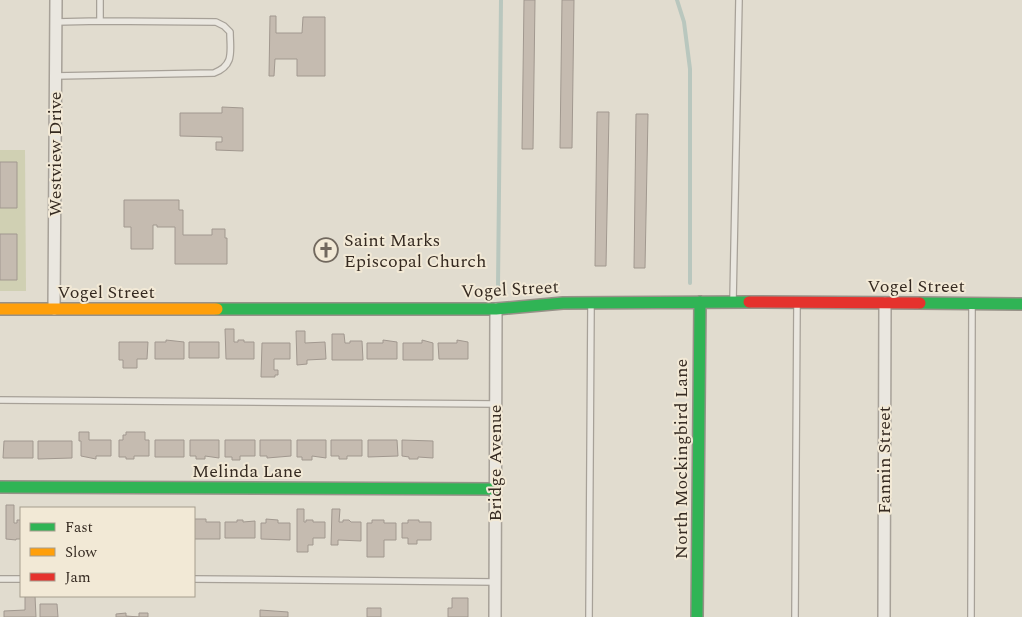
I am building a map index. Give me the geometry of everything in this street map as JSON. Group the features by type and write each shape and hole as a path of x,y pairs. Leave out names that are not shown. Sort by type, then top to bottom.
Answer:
{"street":[{"name":"Westview Drive","path":"54,309 56,0"},
{"name":"Vogel Street","path":"0,309 496,309 591,303 700,302 1022,304"},
{"name":"North Mockingbird Lane","path":"697,617 700,302"},
{"name":"Fannin Street","path":"884,617 885,304"},
{"name":"Bridge Avenue","path":"495,617 496,309"},
{"name":"Melinda Lane","path":"0,487 495,490"}],"lane":[{"path":"100,0 100,21"},
{"path":"733,302 739,0"},
{"path":"56,22 216,22 230,32 230,57 224,69 214,73 56,76"},
{"path":"589,617 591,303"},
{"path":"795,617 797,303"},
{"path":"970,617 972,304"},
{"path":"0,400 496,404"},
{"path":"195,578 495,582"},
{"path":"0,579 20,579"}],"green space":[{"path":"0,150 25,150 26,291 0,291"}],"building":[{"path":"524,0 535,0 533,149 522,149"},
{"path":"562,0 574,0 572,148 560,148"},
{"path":"270,16 276,16 276,33 302,33 303,17 325,17 325,76 297,76 297,59 275,59 274,76 269,76"},
{"path":"222,107 243,108 243,151 216,150 216,142 222,142 222,137 180,136 180,113 222,113"},
{"path":"597,112 609,112 606,266 595,266"},
{"path":"636,114 648,114 645,268 634,268"},
{"path":"0,162 17,162 17,208 0,208"},
{"path":"124,200 179,200 179,210 183,210 183,235 212,235 212,229 225,229 227,264 175,264 175,227 157,227 157,225 153,225 153,249 131,249 131,227 124,227"},
{"path":"0,234 17,234 17,280 0,280"},
{"path":"225,329 234,329 234,342 244,340 244,342 254,342 254,359 226,359"},
{"path":"296,331 305,331 305,343 325,342 326,359 307,360 307,364 297,365"},
{"path":"332,334 344,334 345,343 362,341 363,360 332,360"},
{"path":"166,340 184,342 184,359 155,359 155,342 166,342"},
{"path":"383,340 397,342 397,359 367,359 367,343 383,343"},
{"path":"422,340 433,343 433,360 403,360 403,343 422,343"},
{"path":"457,340 468,342 468,359 439,359 438,343 457,343"},
{"path":"119,342 148,342 147,359 137,359 137,368 123,368 123,360 119,360"},
{"path":"189,342 219,342 219,358 189,358"},
{"path":"262,343 290,343 290,359 274,359 274,370 278,370 278,375 275,375 275,377 261,377"},
{"path":"79,432 89,432 89,440 111,440 111,456 96,456 96,459 81,456"},
{"path":"126,432 145,432 145,440 149,440 149,456 134,456 134,459 119,457 119,440 123,440 123,435 126,435"},
{"path":"155,440 184,440 184,457 155,457"},
{"path":"190,440 219,440 219,458 205,456 205,459 196,459 196,456 190,456"},
{"path":"225,440 255,440 255,456 240,456 240,460 232,460 232,457 225,457"},
{"path":"260,440 291,440 291,456 267,458 267,456 260,456"},
{"path":"297,440 326,440 326,458 312,456 312,460 302,460 302,457 297,457"},
{"path":"331,440 362,440 362,456 347,456 347,459 339,459 339,456 331,456"},
{"path":"368,440 397,440 398,456 368,457"},
{"path":"402,440 433,441 433,458 418,457 418,459 409,459 409,457 402,456"},
{"path":"4,441 33,441 33,458 3,458"},
{"path":"38,441 72,441 72,458 38,459"},
{"path":"6,505 14,505 14,523 20,520 20,539 6,539"},
{"path":"297,509 304,509 304,522 306,520 313,520 313,522 325,522 325,538 313,538 313,545 308,545 308,552 297,552"},
{"path":"332,509 340,509 339,522 349,520 351,522 361,522 361,541 338,540 338,545 331,545"},
{"path":"195,519 206,519 206,522 220,522 220,539 195,539"},
{"path":"266,519 278,520 278,523 290,523 290,540 261,539 261,523 266,523"},
{"path":"237,520 243,520 243,522 255,521 255,538 225,538 225,522 237,522"},
{"path":"372,520 396,523 396,540 384,540 384,557 367,557 367,523 372,523"},
{"path":"408,520 431,522 431,540 417,540 417,544 408,544 408,538 402,538 402,523 408,523"},
{"path":"25,597 35,597 36,617 4,617 4,611 25,610"},
{"path":"452,598 468,598 468,617 448,617 448,608 452,608"},
{"path":"40,604 57,604 58,617 40,617"},
{"path":"367,608 381,608 381,617 367,617"},
{"path":"260,610 288,612 288,617 260,617"},
{"path":"126,613 126,616 139,617 116,617 116,614"},
{"path":"139,613 148,613 148,617 139,617"}],"waterway":[{"path":"498,287 501,0"},
{"path":"677,0 684,22 690,69 690,283"}],"traffic: fast":[{"path":"697,617 700,302"},
{"path":"217,309 496,309 563,303 749,302"},
{"path":"920,303 1022,304"},
{"path":"0,487 495,489"}],"traffic: slow":[{"path":"0,309 217,309"}],"traffic: jam":[{"path":"749,302 920,303"}],"place":[{"name":"Saint Marks Episcopal Church","path":"326,250"}]}
